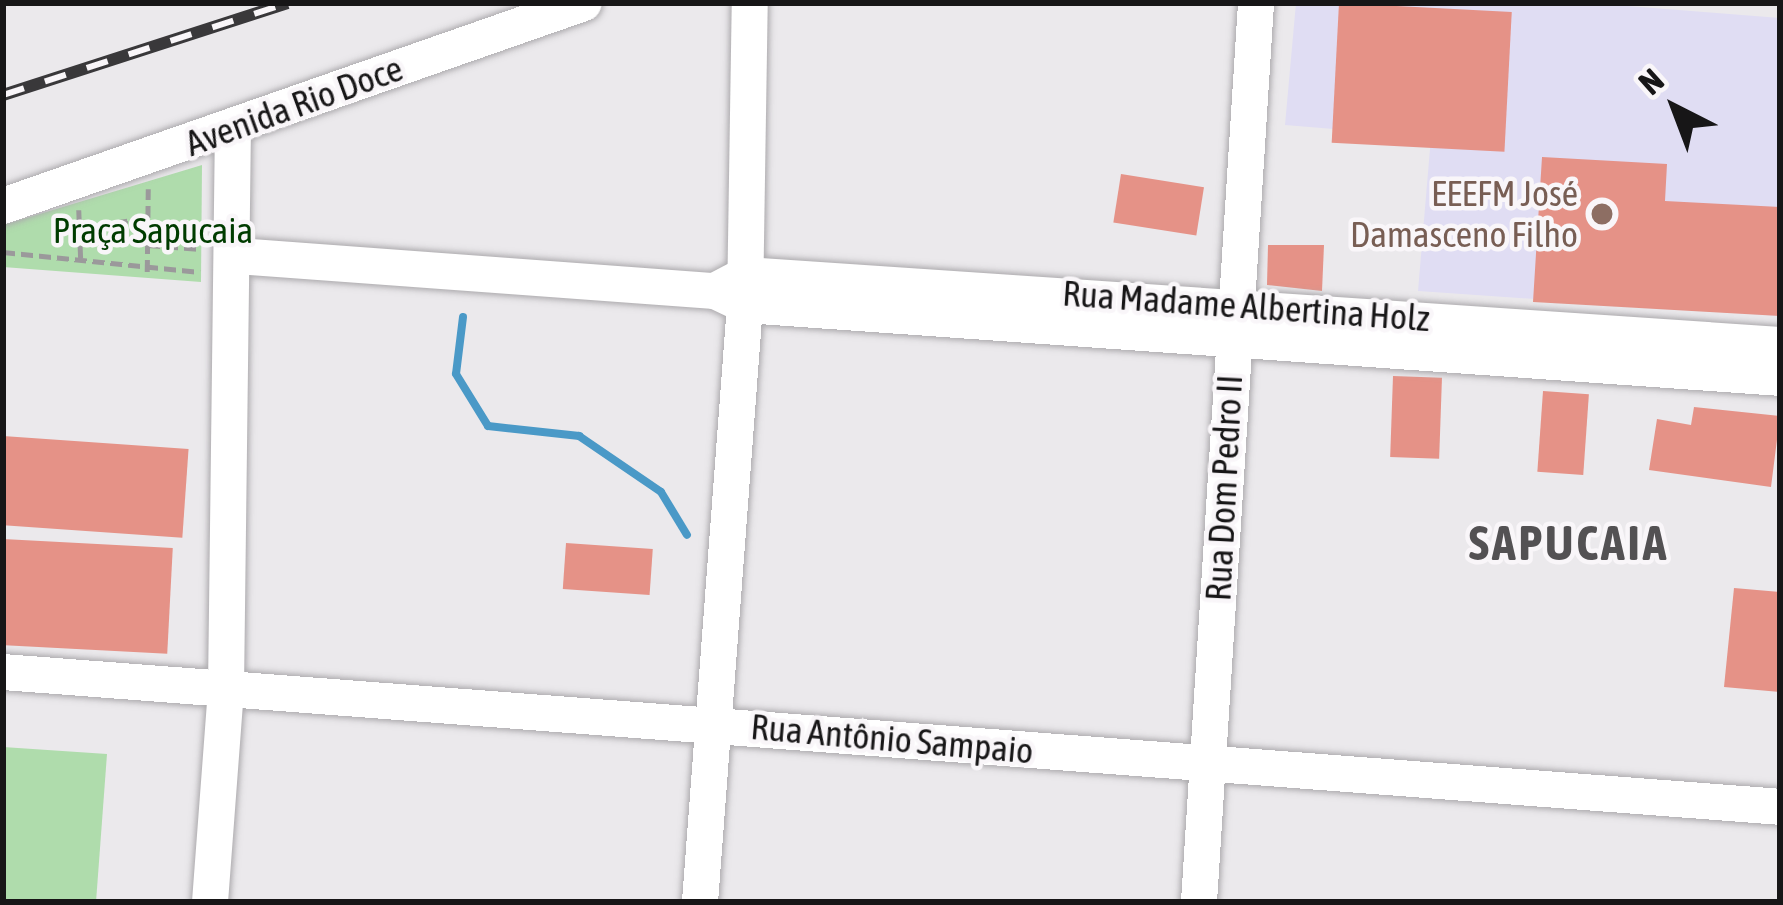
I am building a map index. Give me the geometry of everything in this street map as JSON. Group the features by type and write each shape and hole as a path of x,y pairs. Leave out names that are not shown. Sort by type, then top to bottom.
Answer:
{"street":[{"name":"Avenida Rio Doce","path":"3,206 584,3"},
{"path":"700,902 717,725 750,3"},
{"name":"Rua Dom Pedro II","path":"1199,902 1211,764 1232,321 1256,3"},
{"path":"211,902 226,688 219,253 233,128"},
{"name":"Rua Madame Albertina Holz","path":"219,253 1522,342 1780,345"},
{"name":"Rua Madame Albertina Holz","path":"1522,342 1780,378"},
{"name":"Rua Antônio Sampaio","path":"3,672 1780,807"}],"path":[{"path":"132,194 166,184"},
{"path":"147,272 149,189"},
{"path":"60,216 97,205"},
{"path":"79,210 81,263"},
{"path":"80,228 148,218"},
{"path":"201,231 219,253"},
{"path":"148,244 219,253"},
{"path":"3,252 147,272 201,272 219,253"}],"shaded area":[{"name":"EEEFM José Damasceno Filho","path":"1296,3 1590,3 1780,18 1780,316 1418,291 1431,137 1285,125"}],"green space":[{"name":"Praça Sapucaia","path":"202,165 201,282 3,267 3,225"},
{"path":"3,747 107,754 96,902 3,902"}],"building":[{"path":"1339,3 1512,12 1504,152 1332,143"},
{"path":"1542,157 1667,164 1665,201 1780,207 1780,316 1533,302"},
{"path":"1121,174 1204,187 1196,236 1113,222"},
{"path":"1268,245 1324,245 1322,291 1267,285"},
{"path":"1393,376 1442,378 1439,459 1390,457"},
{"path":"1543,391 1589,394 1583,475 1537,472"},
{"path":"1694,407 1780,416 1771,487 1649,470 1657,419 1691,425"},
{"path":"3,436 189,449 182,538 3,525"},
{"path":"3,539 173,548 167,654 3,645"},
{"path":"566,543 653,549 650,595 563,589"},
{"path":"1734,588 1780,592 1780,692 1724,687"}],"waterway":[{"path":"463,317 456,374 488,426 579,436 661,492 687,535"}],"railway":[{"path":"3,95 287,3"}],"place":[{"name":"EEEFM José Damasceno Filho","path":"1602,214"}],"district":[{"name":"SAPUCAIA","path":"1569,543"}]}
